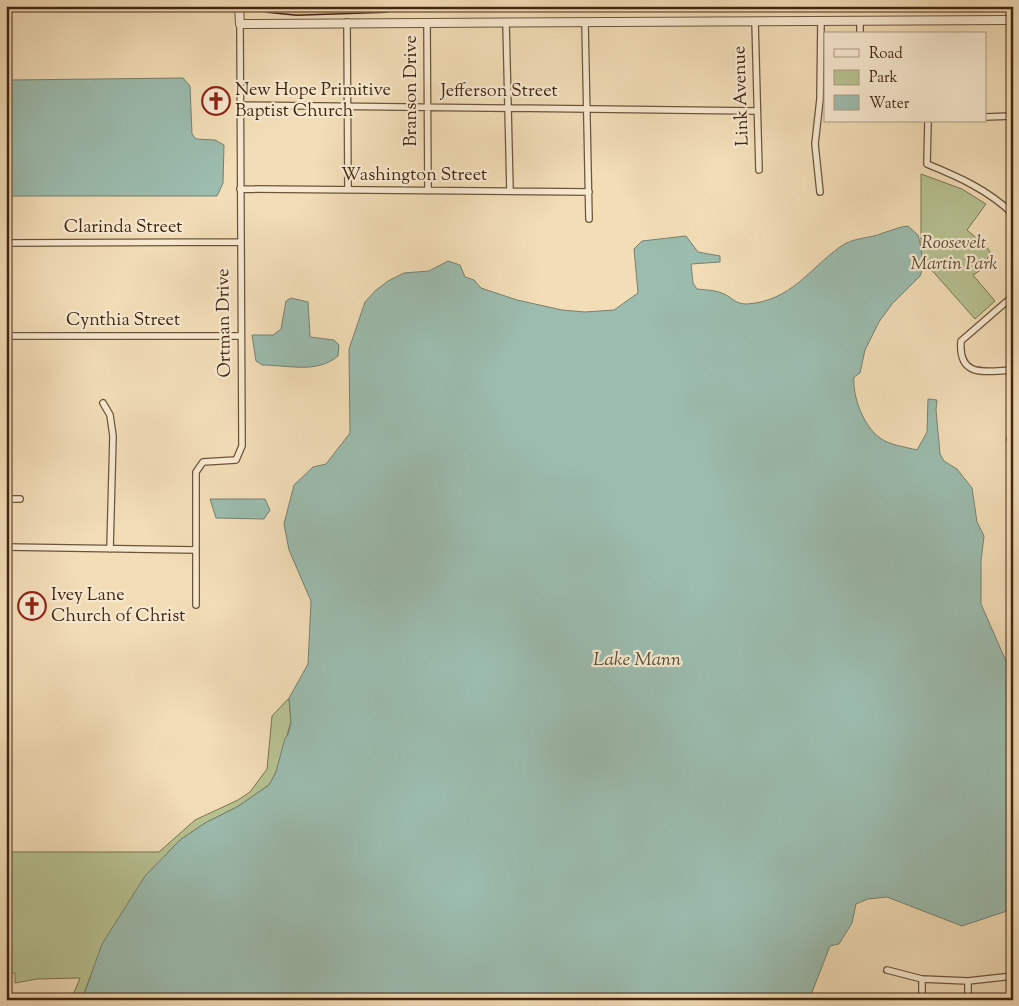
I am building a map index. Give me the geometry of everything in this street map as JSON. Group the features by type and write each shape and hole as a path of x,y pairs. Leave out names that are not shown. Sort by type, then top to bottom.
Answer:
{"highway":[{"path":"268,6 297,9 386,6"}],"street":[{"name":"Ortman Drive","path":"196,605 196,472 199,466 209,461 236,460 240,453 239,242 241,105 239,6"},
{"path":"240,24 1013,20"},
{"name":"Link Avenue","path":"755,21 759,170"},
{"path":"820,192 815,144 820,99 821,21"},
{"path":"860,21 860,32"},
{"path":"347,22 348,190"},
{"name":"Branson Drive","path":"427,22 428,191"},
{"path":"506,22 510,191"},
{"path":"585,22 589,219"},
{"name":"Jefferson Street","path":"241,105 508,106 757,111"},
{"path":"986,116 1013,116"},
{"path":"928,122 927,164 968,181 999,200 1013,214"},
{"name":"Washington Street","path":"240,189 588,192"},
{"name":"Clarinda Street","path":"6,243 239,242"},
{"path":"1013,296 961,341 960,353 964,364 978,371 1013,370"},
{"name":"Cynthia Street","path":"6,336 240,336"},
{"path":"103,403 110,415 113,436 110,549"},
{"path":"6,499 20,500"},
{"path":"6,548 196,550"},
{"path":"887,970 922,979 968,981 1013,976"},
{"path":"922,979 922,1000"},
{"path":"968,981 968,1000"}],"green space":[{"name":"Roosevelt Martin Park","path":"921,174 962,189 986,204 967,230 986,246 990,252 984,268 973,275 995,301 975,319 921,258"},
{"path":"289,698 291,722 276,772 269,785 237,807 205,823 180,840 169,851 90,977 82,1000 71,1000 80,978 37,979 15,983 15,973 6,973 6,852 159,852 195,820 238,800 250,792 267,769 272,716"}],"water":[{"path":"183,78 190,86 192,134 196,139 215,140 224,145 223,183 217,196 6,196 6,82 11,80"},
{"name":"Lake Mann","path":"908,226 918,235 923,268 920,276 892,304 879,322 865,350 860,373 854,377 855,393 860,411 874,433 880,438 898,446 917,450 927,432 928,399 937,400 936,410 940,454 944,461 957,469 972,488 977,522 984,536 981,561 981,604 1013,677 1013,684 1007,698 1013,714 1013,909 962,926 887,897 868,899 856,904 852,923 839,944 830,946 809,1000 82,1000 102,944 145,876 180,840 205,823 237,807 269,785 276,772 291,722 289,698 308,664 311,601 289,550 284,524 294,485 313,467 326,464 350,433 349,349 365,302 375,291 388,281 404,273 429,271 448,261 460,265 465,277 474,280 481,288 517,300 562,310 585,312 614,310 638,293 634,249 642,241 686,236 698,252 720,256 720,262 691,264 693,283 697,289 718,292 737,302 747,304 762,302 788,290 845,244"},
{"path":"291,298 308,302 310,337 334,340 339,345 338,356 330,362 312,367 292,367 262,365 256,361 252,335 273,335 281,329 286,301"},
{"path":"210,499 265,499 270,510 264,519 216,518"}],"place":[{"name":"New Hope Primitive Baptist Church","path":"216,101"},
{"name":"Ivey Lane Church of Christ","path":"32,606"}]}
